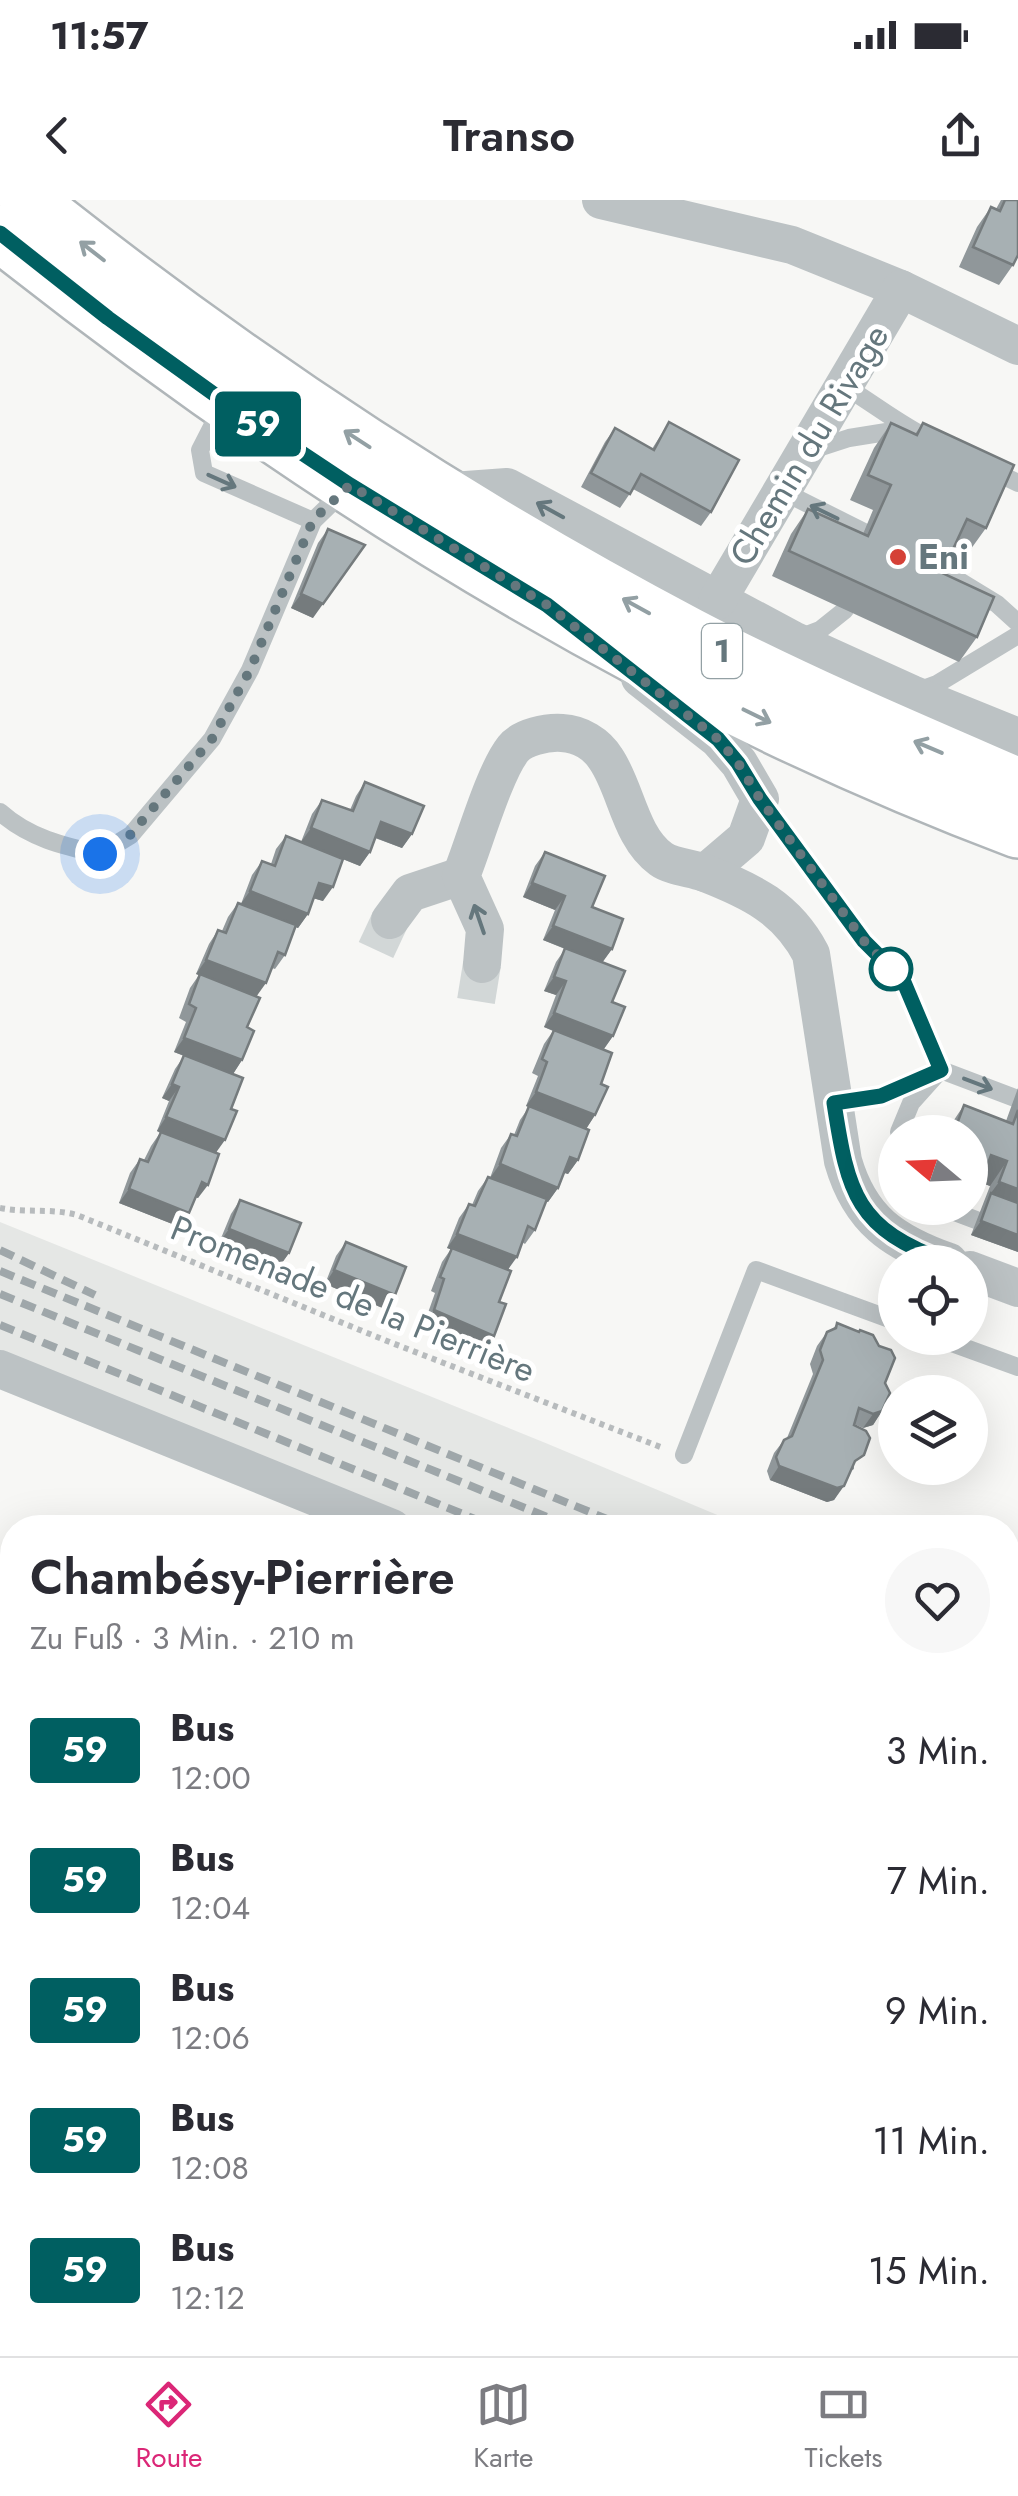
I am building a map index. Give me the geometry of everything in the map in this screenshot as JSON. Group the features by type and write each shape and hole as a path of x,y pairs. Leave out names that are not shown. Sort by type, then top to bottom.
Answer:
{"main road":[{"name":"1","path":"27,200 217,344 440,492 690,635 859,718 1018,786"},
{"name":"1","path":"0,233 108,318 225,402 331,503 547,605 756,716 1018,830"}],"street":[{"name":"Chemin du Rivage","path":"601,200 792,245 901,289 1018,346"},
{"name":"Chemin du Rivage","path":"717,601 901,289"},
{"path":"440,492 507,487 794,640 912,694 1018,736"},
{"path":"547,605 718,739 760,799 746,838 705,873"},
{"path":"482,964 485,929 461,876 515,746 542,734 559,732 587,740 607,760 642,836 661,859 705,873 772,906 801,935 811,954 850,1188 879,1228 910,1245"},
{"path":"390,920 410,893 461,876"},
{"path":"988,1277 1018,1288"},
{"path":"0,1368 360,1515"}],"lane":[{"path":"846,387 880,407 906,429 1018,483"},
{"path":"808,451 849,438 906,429"},
{"path":"784,492 864,532"},
{"path":"0,812 15,826 54,844 100,854 130,835 212,739 331,503"},
{"path":"938,568 997,604 1018,622"},
{"path":"794,640 820,630 846,610"},
{"path":"912,694 937,684 1018,635"},
{"path":"760,799 864,941 903,980 941,1070"},
{"path":"907,1115 912,1103 941,1070"},
{"path":"834,1103 881,1096 941,1070 1015,1098"},
{"path":"684,1455 756,1270 878,1316"},
{"path":"985,1355 1018,1367"}],"path":[{"name":"Promenade de la Pierrière","path":"0,1208 22,1212 53,1209 77,1216 684,1455"}],"shaded area":[{"path":"0,1222 717,1515 398,1515 0,1352"}],"building":[{"path":"1005,200 1018,200 1018,255 1013,265 973,247 991,207 1000,211"},
{"path":"669,422 739,460 711,512 641,474 630,494 591,473 615,428 654,450"},
{"name":"Eni","path":"891,423 917,435 923,423 1014,465 986,528 967,519 942,573 994,597 977,637 789,551 808,509 868,536 891,485 868,475"},
{"path":"328,529 365,545 323,604 301,594"},
{"path":"365,782 424,806 412,834 381,822 370,852 311,828 322,800 353,811"},
{"path":"286,836 343,859 333,887 319,883 308,914 250,891 262,861 275,866"},
{"path":"545,852 605,876 592,907 623,919 612,949 553,926 565,896 532,883"},
{"path":"238,903 296,925 285,955 278,952 266,983 206,960 218,930 226,933"},
{"path":"565,948 625,971 612,1002 625,1007 613,1036 554,1013 566,981 554,977"},
{"path":"200,974 260,998 247,1027 254,1031 242,1060 184,1038 196,1008 189,1004"},
{"path":"554,1030 612,1053 601,1084 608,1087 595,1115 536,1092 547,1062 542,1059"},
{"path":"184,1055 243,1078 231,1109 237,1111 225,1140 166,1117 179,1087 172,1084"},
{"path":"964,1105 1013,1124 1018,1110 1018,1189 999,1182 1007,1161 991,1155 988,1163 988,1115 960,1115"},
{"path":"529,1106 589,1130 578,1160 570,1157 558,1188 500,1164 511,1134 517,1136"},
{"path":"161,1132 219,1154 208,1185 202,1182 189,1213 129,1189 140,1159 148,1162"},
{"path":"488,1177 547,1199 535,1230 528,1226 517,1257 457,1234 469,1204 475,1206"},
{"path":"991,1193 1018,1203 1018,1235 988,1224"},
{"path":"240,1200 301,1223 289,1253 229,1229"},
{"path":"346,1242 406,1267 395,1295 334,1270"},
{"path":"452,1248 511,1271 499,1302 506,1304 494,1336 434,1310 444,1279 440,1277"},
{"path":"837,1323 873,1335 878,1355 895,1358 888,1375 878,1375 878,1412 859,1408 854,1425 870,1438 844,1486 837,1488 779,1466 776,1457 784,1440 792,1436 823,1360 820,1350 827,1332 836,1328"}],"tunnel":[{"path":"376,950 390,920"},
{"path":"476,1001 482,964"}],"railway":[{"path":"0,1250 95,1295"},
{"path":"0,1271 597,1515"},
{"path":"0,1294 542,1515"},
{"path":"0,1325 465,1515"}],"bus line":[{"name":"59","path":"0,233 108,318 225,402 350,485 547,605 718,739 864,941 903,980 941,1070 881,1096 834,1103 850,1188 879,1228 907,1245"}],"place":[{"name":"Eni","path":"898,557"}],"route":[{"path":"100,854 130,835 212,739 250,670 313,520 350,485 547,605 718,739 864,941 891,969"}]}
